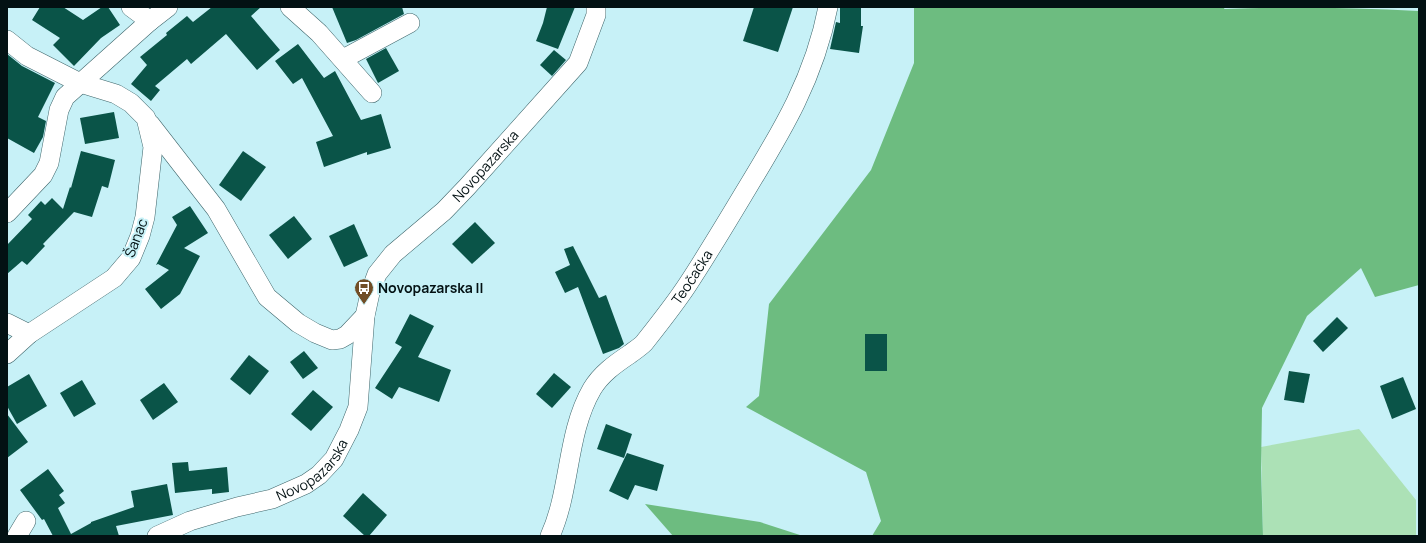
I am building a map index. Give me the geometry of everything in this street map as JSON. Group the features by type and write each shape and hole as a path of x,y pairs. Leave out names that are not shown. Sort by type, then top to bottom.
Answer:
{"street":[{"path":"131,7 150,21"},
{"path":"7,213 43,175 49,163 59,110 65,97 150,21 168,7"},
{"path":"290,7 319,33 372,93"},
{"name":"Novopazarska","path":"157,536 190,521 236,507 272,499 306,484 319,475 334,459 349,430 358,407 365,316 370,293 377,274 393,254 444,211 578,64 596,15 596,7"},
{"name":"Teočačka","path":"550,536 561,500 584,407 592,389 613,366 642,345 687,285 720,233 782,130 800,95 819,44 828,7"},
{"path":"343,59 410,23"},
{"path":"7,40 27,56 80,83 116,94 131,103 146,118 216,209 267,297 298,323 315,333 332,340 340,339 347,335 365,316"},
{"name":"Šanac","path":"7,354 29,334 114,278 131,258 140,236 145,217 150,184 153,147 146,118"},
{"path":"7,323 29,334"}],"green space":[{"path":"914,7 1225,7 1224,9 1346,8 1419,11 1419,285 1375,297 1361,268 1307,316 1262,408 1261,468 1263,536 872,536 881,521 866,472 746,407 759,396 769,304 871,170 914,63"},
{"path":"1359,429 1416,500 1416,536 1263,536 1261,447"},
{"path":"645,504 760,522 803,536 673,536"}],"building":[{"path":"40,7 63,7 83,20 102,7 108,7 120,25 101,38 74,66 53,45 60,38 32,20"},
{"path":"212,7 261,7 251,16 280,50 257,70 226,34 191,64 187,59 155,86 160,90 151,101 131,84 147,65 140,57 187,16 193,22"},
{"path":"332,7 402,7 404,14 356,40 347,43"},
{"path":"547,7 575,7 558,49 536,41"},
{"path":"754,7 793,7 778,52 743,41"},
{"path":"840,7 861,7 861,26 863,26 859,53 830,49 836,22 840,23"},
{"path":"298,44 324,78 335,71 361,120 381,114 391,148 367,155 367,152 324,167 316,142 333,136 302,78 293,84 275,61"},
{"path":"386,48 399,71 378,83 366,59"},
{"path":"554,50 566,60 552,76 540,65"},
{"path":"7,54 22,66 55,83 38,117 46,121 43,137 34,153 7,138"},
{"path":"114,112 119,138 85,144 80,118"},
{"path":"81,151 115,160 108,188 102,186 92,217 74,212 43,244 45,246 27,265 22,261 7,274 7,245 32,219 28,215 41,201 45,205 52,198 63,209 70,187 71,188"},
{"path":"243,151 266,167 241,201 219,185"},
{"path":"190,206 208,233 184,248 200,256 180,294 161,309 145,289 169,270 158,264 156,265 177,225 172,217"},
{"path":"294,216 312,239 288,259 269,235"},
{"path":"475,222 495,243 472,264 452,244"},
{"path":"354,224 368,256 344,267 329,236"},
{"path":"573,246 599,298 606,295 624,344 619,348 603,354 578,287 565,293 555,272 570,265 564,249"},
{"path":"410,314 434,326 418,357 451,370 439,402 399,387 392,399 375,388 402,347 395,343"},
{"path":"1337,317 1348,328 1323,352 1313,341"},
{"path":"865,334 887,334 887,371 865,371"},
{"path":"304,351 318,368 303,379 290,362"},
{"path":"249,355 269,371 250,395 230,379"},
{"path":"1289,371 1310,374 1304,403 1284,400"},
{"path":"554,373 571,387 552,408 536,394"},
{"path":"29,374 47,406 17,424 7,406 7,387"},
{"path":"1403,377 1416,409 1392,419 1380,386"},
{"path":"82,380 96,404 74,417 60,393"},
{"path":"164,383 178,402 153,420 140,400"},
{"path":"313,390 333,407 311,431 291,414"},
{"path":"7,414 28,442 7,458"},
{"path":"606,424 632,434 624,458 597,449"},
{"path":"627,453 664,465 657,491 635,485 628,500 609,491"},
{"path":"188,462 189,471 227,467 229,492 212,494 212,489 175,493 172,463"},
{"path":"48,469 64,491 59,495 65,503 58,508 71,534 91,522 134,507 131,491 167,484 173,515 116,526 119,536 53,536 44,519 42,520 20,490"},
{"path":"363,493 387,515 369,536 365,536 343,516"}],"place":[{"name":"Novopazarska II","path":"364,305"}]}
